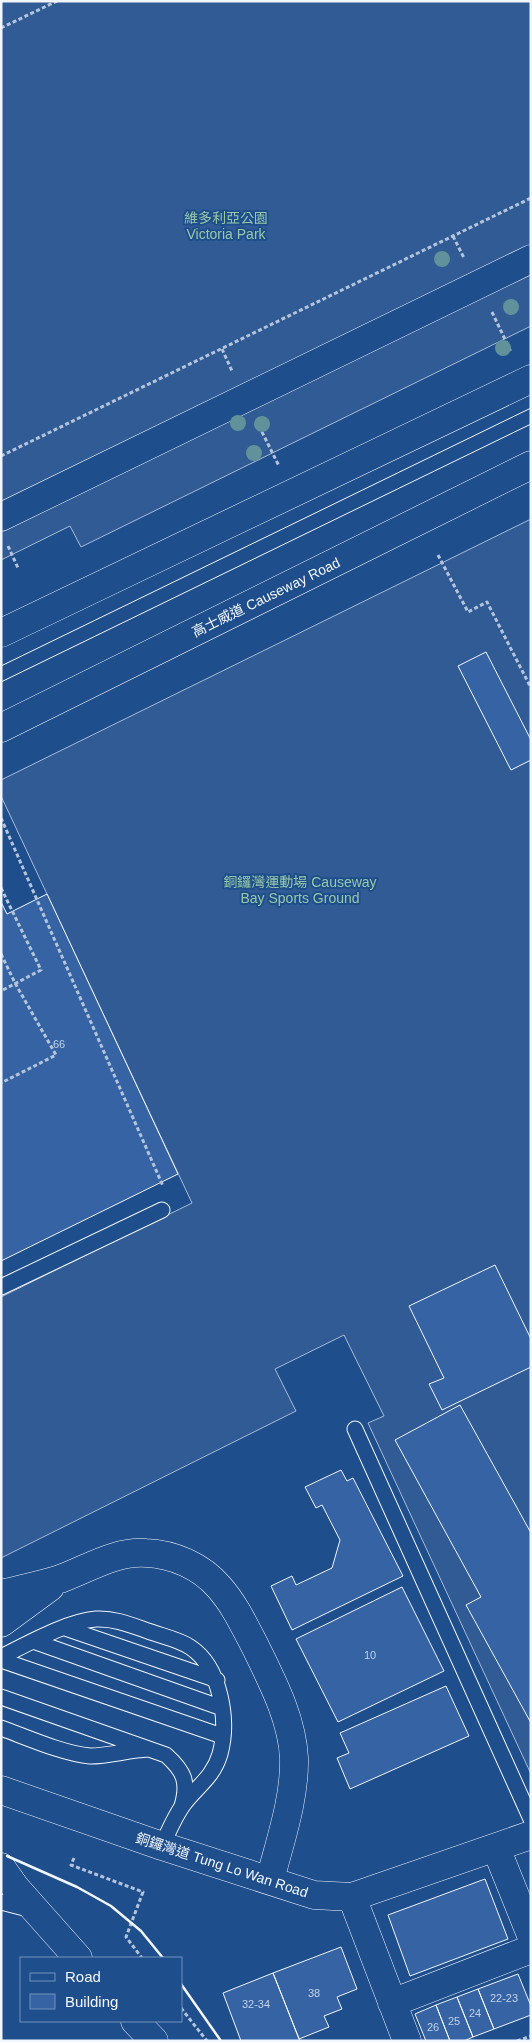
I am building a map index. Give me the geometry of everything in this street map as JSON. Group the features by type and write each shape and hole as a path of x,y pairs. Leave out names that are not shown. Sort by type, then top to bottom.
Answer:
{"main road":[{"path":"3,529 531,259"},
{"path":"1,633 531,379"},
{"name":"高士威道 Causeway Road","path":"1,728 531,465"},
{"path":"1,1594 61,1578 82,1568 129,1554 144,1553 176,1558 200,1571 218,1586 244,1624 275,1687 284,1710 294,1757 290,1803 270,1880"},
{"path":"1,1623 61,1578"},
{"name":"銅鑼灣道 Tung Lo Wan Road","path":"1,1790 162,1846 314,1895 352,1897 531,1835"},
{"path":"496,1848 531,1935"},
{"path":"5,1884 36,1911 77,1957"},
{"path":"352,1897 407,2041"},
{"path":"392,2002 531,1949"},
{"path":"136,2022 154,2041"}],"lane":[{"path":"1,1287 162,1210"},
{"path":"355,1429 531,1819"},
{"path":"1,1658 33,1641 65,1628 96,1619 118,1621 189,1646 202,1656 217,1680 222,1708 220,1753 214,1769 182,1807 162,1846"},
{"path":"65,1628 217,1680"},
{"path":"33,1641 222,1708"},
{"path":"1,1658 222,1736"},
{"path":"1,1697 166,1755 177,1764 184,1778 186,1792 182,1807"},
{"path":"1,1728 88,1756 152,1749"}],"path":[{"path":"1,28 57,1"},
{"path":"1,456 531,198"},
{"path":"3,529 18,568"},
{"path":"438,555 468,612 487,602 531,688"},
{"path":"1,818 164,1188"},
{"path":"1,888 41,970 1,990"},
{"path":"1,954 15,983 56,1055 1,1082"},
{"path":"74,1858 71,1865 142,1892 126,1938 141,1957"},
{"path":"182,2009 207,2041"},
{"path":"518,2041 531,2036"}],"shaded area":[{"name":"維多利亞公園 Victoria Park","path":"1,1 531,1 531,326 81,547 70,526 1,560"},
{"name":"銅鑼灣運動場 Causeway Bay Sports Ground","path":"531,519 531,1774 368,1423 384,1416 344,1335 275,1369 296,1411 1,1558 1,1297 192,1203 1,796 1,780"}],"building":[{"path":"486,652 531,740 531,760 511,770 458,666"},
{"path":"47,894 178,1174 1,1261 1,902 7,914"},
{"path":"495,1265 531,1339 531,1367 442,1410 429,1384 444,1378 409,1306"},
{"path":"460,1405 531,1533 531,1723 466,1605 481,1597 395,1440"},
{"path":"341,1470 347,1481 353,1478 403,1576 292,1630 271,1586 292,1576 296,1585 332,1568 340,1540 322,1505 316,1508 305,1487"},
{"path":"402,1587 444,1671 338,1722 296,1639"},
{"path":"446,1686 469,1736 350,1789 337,1758 349,1753 340,1733"},
{"path":"485,1879 508,1939 410,1976 388,1915"},
{"path":"341,1947 357,1989 337,1997 342,2009 324,2016 329,2027 299,2039 273,1973"},
{"path":"273,1973 300,2041 241,2041 223,1993"},
{"path":"518,1974 531,2006 531,2015 494,2029 478,1989"},
{"path":"478,1989 494,2029 473,2037 457,1997"},
{"path":"457,1997 473,2037 464,2041 450,2041 436,2005"},
{"path":"436,2005 450,2041 426,2041 415,2014"}],"tram line":[{"path":"1,666 531,408"},
{"path":"1,682 531,424"}],"wall":[{"path":"7,1856 77,1887 111,1906 141,1931 162,1957"},
{"path":"182,1985 221,2041"}]}
